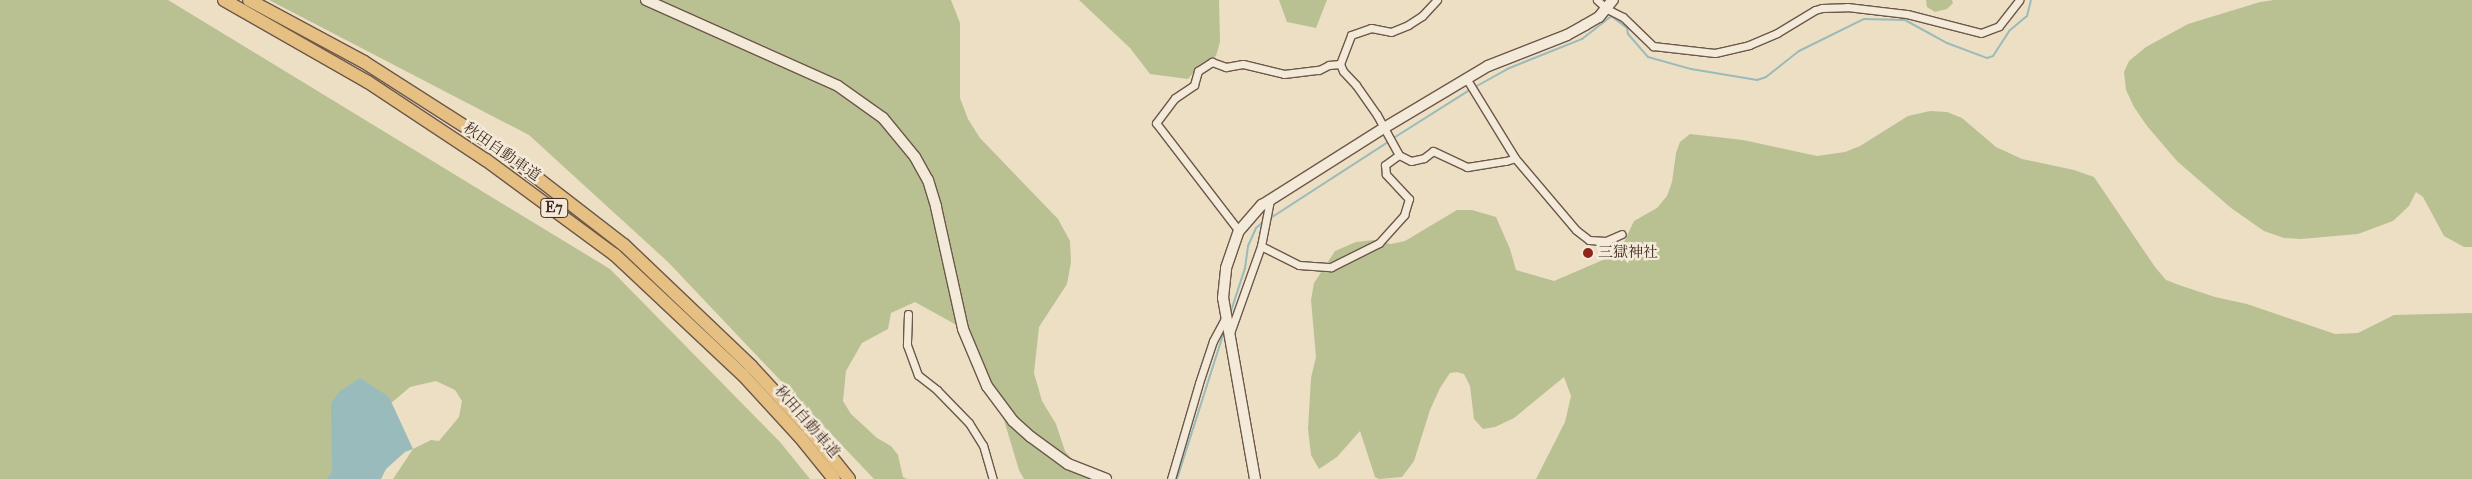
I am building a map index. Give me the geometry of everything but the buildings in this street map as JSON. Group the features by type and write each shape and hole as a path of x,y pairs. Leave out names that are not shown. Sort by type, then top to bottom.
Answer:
{"highway":[{"name":"秋田自動車道","path":"224,0 368,82 486,160 615,254 743,375 800,437 834,479"},
{"name":"秋田自動車道","path":"249,0 364,62 496,147 624,245 751,366 809,429 850,479"}],"street":[{"path":"646,0 838,86 883,118 915,157 928,180 936,207 963,329 987,386 1012,421 1031,437 1068,464 1106,479"},
{"path":"1437,0 1422,16 1408,25 1391,32 1371,28 1351,35 1340,64 1343,72 1356,85 1399,154 1411,161 1424,158 1433,151 1467,167 1516,158"},
{"path":"1597,0 1610,5 1652,46 1714,53 1749,45 1777,33 1815,10 1822,8 1847,7 1907,14 1980,33 1999,26 2019,0"},
{"path":"1255,479 1225,318 1223,283 1230,252 1239,231 1254,213 1270,200 1386,131 1466,78 1488,66 1568,35 1599,17 1610,5"},
{"path":"1239,231 1156,123 1175,98 1194,85 1198,71 1212,62 1226,67 1243,64 1284,74 1319,70 1329,65 1340,64"},
{"path":"1466,78 1516,158 1576,230 1589,240 1606,241 1622,234"},
{"path":"1261,246 1299,265 1331,267 1379,243 1404,215 1409,199 1386,174 1385,165 1399,154"},
{"path":"1229,335 1261,246 1270,200"},
{"path":"908,314 907,345 918,375 937,390 969,423 983,445 992,479"},
{"path":"1171,479 1210,350 1225,318"}],"green space":[{"path":"0,0 168,0 610,269 780,442 810,479 393,479 413,449 431,440 439,441 459,417 462,401 455,390 436,381 410,387 390,404 353,479 0,479"},
{"path":"269,0 951,0 960,23 960,98 968,119 980,138 1058,219 1070,241 1071,262 1067,284 1039,327 1034,373 1042,401 1056,424 1065,451 1089,479 1024,479 1019,470 998,400 978,361 971,333 915,302 891,313 888,329 862,343 846,371 843,401 851,414 877,438 891,446 898,455 903,477 907,479 874,479 668,262 529,135"},
{"path":"1079,0 1219,0 1220,42 1216,56 1199,66 1188,79 1150,74 1130,48"},
{"path":"1279,0 1327,0 1316,28 1287,22"},
{"path":"1926,0 1952,0 1953,3 1947,9 1935,12 1927,7"},
{"path":"2274,0 2472,0 2472,247 2464,247 2444,236 2423,197 2416,192 2409,206 2393,221 2358,234 2301,239 2284,238 2264,231 2231,208 2177,161 2147,126 2134,107 2126,90 2124,72 2129,61 2146,47 2188,24 2260,2"},
{"path":"1930,111 1947,112 1962,118 1996,147 2022,159 2074,170 2094,177 2155,267 2166,280 2179,285 2215,297 2247,304 2335,334 2358,333 2394,315 2472,313 2472,479 1536,479 1565,422 1571,396 1564,377 1514,418 1495,427 1483,429 1474,419 1470,386 1464,374 1457,372 1450,373 1440,388 1430,410 1414,461 1402,477 1379,479 1375,477 1360,431 1337,457 1319,469 1311,455 1308,429 1311,378 1316,357 1311,300 1314,283 1335,251 1356,242 1374,240 1391,244 1405,241 1457,210 1472,210 1496,217 1510,249 1516,270 1554,281 1619,253 1634,221 1657,208 1667,196 1672,182 1676,153 1680,142 1690,134 1743,140 1817,156 1845,152 1860,146 1908,116"}],"water":[{"path":"360,378 389,397 413,449 405,452 386,469 381,479 327,479 332,472 331,403 340,391"}],"waterway":[{"path":"1475,87 1507,69 1582,39 1611,16 1627,28 1628,34 1648,57 1691,69 1757,80 1766,77 1799,51 1864,19 1905,20 1947,43 1987,58 1993,56 2009,31 2027,16 2031,0"},
{"path":"1392,139 1471,89"},
{"path":"1269,219 1388,142"},
{"path":"1230,314 1245,268 1248,246 1256,228 1262,223"},
{"path":"1177,479 1224,332"}],"place":[{"name":"三獄神社","path":"1588,253"}]}
